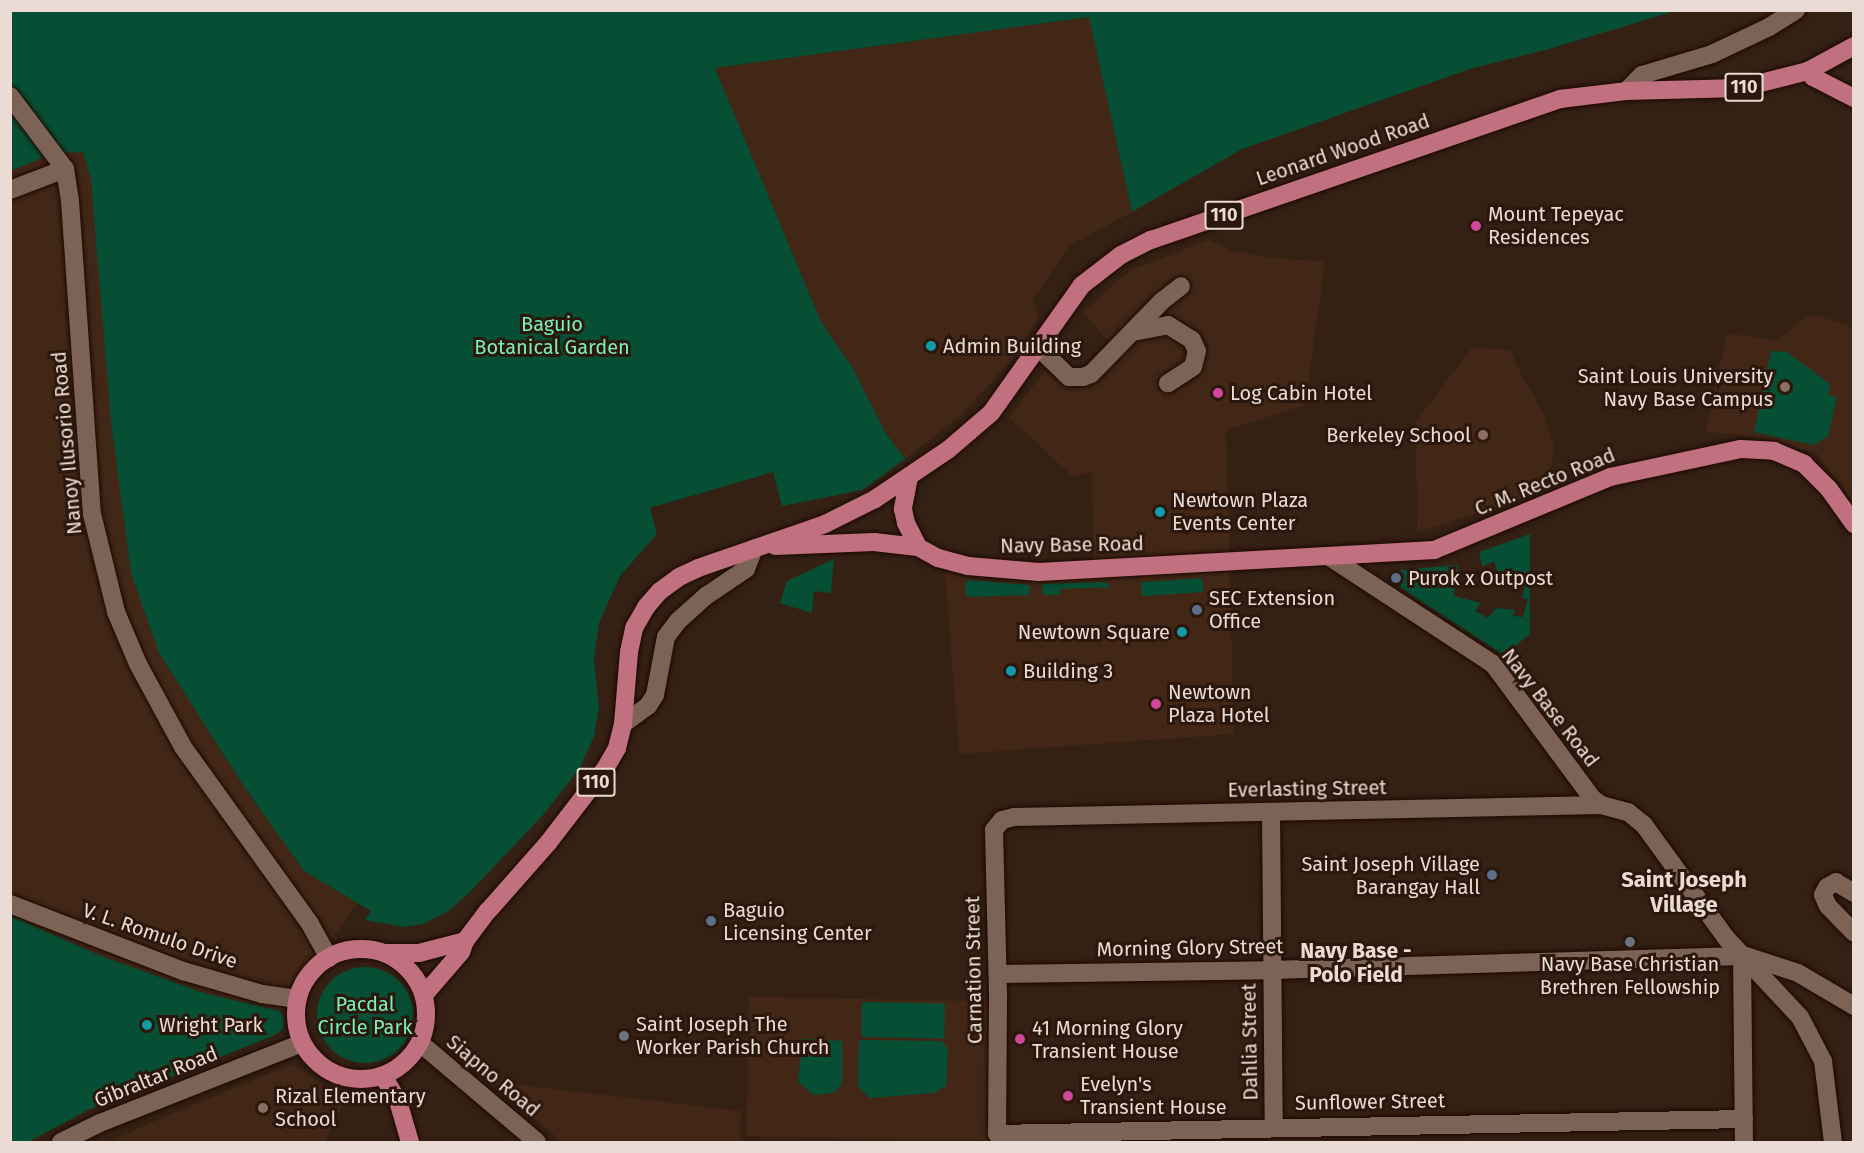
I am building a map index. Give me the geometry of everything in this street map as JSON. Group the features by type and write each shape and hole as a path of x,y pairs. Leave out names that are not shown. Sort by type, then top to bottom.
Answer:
{"main road":[{"name":"Leonard Wood Road","path":"424,995 460,952 465,941 582,802 617,748 623,724 629,652 634,628 646,607 660,591 679,577 825,524 875,499 949,449 991,413 1082,285 1121,255 1151,240 1560,99 1626,91 1741,88 1808,71 1854,46"},
{"path":"1808,71 1854,98"},
{"name":"C. M. Recto Road","path":"1331,558 1434,550 1610,477 1741,449 1774,451 1804,464 1829,489 1854,524"},
{"path":"909,477 903,509 906,523 918,547"},
{"name":"Navy Base Road","path":"759,547 786,548 874,542 918,547 938,558 968,566 1040,572 1331,558"},
{"path":"384,953 409,969 424,995 427,1014 420,1043 404,1062 383,1076 356,1079 328,1070 313,1058 302,1043 296,1021 298,999 304,983 315,969 329,958 364,949 384,953 419,954 465,941"},
{"path":"383,1076 399,1101 410,1143"}],"street":[{"path":"1626,91 1642,75 1712,54 1769,27 1796,10"},
{"name":"Nanoy Ilusorio Road","path":"10,96 65,169 70,201 92,514 117,612 138,664 183,747 310,924 329,958"},
{"path":"10,190 65,169"},
{"path":"1039,348 1069,377 1076,379 1091,374 1162,301 1181,286"},
{"path":"1133,332 1168,325 1192,340 1197,351 1193,367 1168,383"},
{"path":"623,724 648,706 655,694 666,637 678,621 706,596 746,569 759,547"},
{"name":"Navy Base Road","path":"1331,558 1493,664 1562,754 1580,784 1601,806"},
{"path":"1601,806 1628,812 1644,825 1742,955 1800,1017 1823,1061 1833,1143"},
{"name":"Everlasting Street","path":"1014,817 1601,806"},
{"name":"Dahlia Street","path":"1271,812 1274,1126"},
{"name":"Carnation Street","path":"997,1134 998,974 994,830 1002,820 1014,817"},
{"path":"1854,893 1836,882 1827,887 1823,895 1828,906 1854,933"},
{"name":"V. L. Romulo Drive","path":"10,904 183,971 262,994 298,999"},
{"path":"1742,955 1744,1143"},
{"name":"Morning Glory Street","path":"998,974 1271,970 1742,955 1786,969 1854,1006"},
{"name":"Gibraltar Road","path":"61,1143 100,1124 302,1043"},
{"name":"Siapno Road","path":"420,1043 537,1143"},
{"name":"Sunflower Street","path":"997,1134 1274,1126 1744,1119"}],"shaded area":[{"path":"1089,17 1132,212 1071,245 1033,300 1039,317 1014,357 960,416 905,459 885,432 852,367 821,322 715,68"},
{"path":"83,152 91,180 131,573 159,653 243,785 304,871 358,902 280,1011 204,993 101,956 11,916 11,171 53,153"},
{"path":"1209,240 1230,250 1267,257 1325,262 1305,405 1226,430 1234,734 959,754 945,573 993,582 1094,579 1092,472 1073,477 1009,417 1050,365 1065,379 1116,350 1083,312 1129,271"},
{"name":"Saint Louis University Navy Base Campus","path":"1816,315 1853,328 1853,501 1816,453 1752,436 1706,432 1727,333 1777,341 1804,318"},
{"name":"Berkeley School","path":"1472,348 1511,350 1520,372 1545,416 1554,448 1549,477 1540,494 1417,532 1416,421"},
{"path":"749,997 990,1001 988,1140 747,1136"},
{"name":"Rizal Elementary School","path":"292,1064 345,1100 324,1142 109,1142 164,1117"},
{"path":"511,1084 741,1111 740,1142 563,1142 502,1093"}],"green space":[{"name":"Baguio Botanical Garden","path":"11,11 1675,11 1549,49 1470,69 1242,149 1132,212 1089,17 715,68 821,322 852,367 885,432 905,459 862,490 782,506 773,472 650,508 657,534 620,576 599,623 594,661 599,708 594,736 580,768 542,816 470,892 447,912 423,924 404,927 365,920 371,911 304,871 243,785 159,653 131,573 111,421 91,180 83,152 53,153 11,171"},
{"path":"1771,351 1787,352 1830,384 1828,395 1837,397 1828,436 1814,445 1754,432"},
{"path":"1530,534 1530,634 1504,655 1401,588 1400,570 1458,565 1454,596 1481,603 1475,611 1488,618 1496,608 1515,610 1513,616 1523,617 1528,599 1522,598 1526,578 1513,575 1510,582 1500,580 1494,562 1482,566 1479,552"},
{"path":"834,559 831,593 814,591 812,613 780,603 787,581"},
{"path":"1202,578 1203,592 1142,596 1141,582"},
{"path":"969,580 1030,585 1029,595 966,597 965,583"},
{"path":"1105,582 1111,587 1060,589 1060,595 1043,595 1042,584"},
{"name":"Wright Park","path":"11,916 101,956 204,993 280,1011 284,1020 282,1030 273,1036 88,1110 28,1142 11,1142"},
{"name":"Pacdal Circle Park","path":"365,967 383,971 399,981 409,997 413,1015 409,1033 399,1049 383,1059 365,1063 347,1059 331,1049 321,1033 317,1015 321,997 331,981 347,971"},
{"path":"862,1002 945,1003 944,1038 861,1037"},
{"path":"803,1039 842,1041 842,1085 833,1093 813,1095 798,1081"},
{"path":"859,1040 942,1041 948,1049 946,1086 934,1093 869,1098 858,1086"}],"place":[{"name":"Mount Tepeyac Residences","path":"1476,226"},
{"name":"Admin Building","path":"931,346"},
{"name":"Saint Louis University Navy Base Campus","path":"1785,387"},
{"name":"Log Cabin Hotel","path":"1218,393"},
{"name":"Berkeley School","path":"1483,435"},
{"name":"Newtown Plaza Events Center","path":"1160,512"},
{"name":"Purok x Outpost","path":"1396,578"},
{"name":"SEC Extension Office","path":"1197,610"},
{"name":"Newtown Square","path":"1182,632"},
{"name":"Building 3","path":"1011,671"},
{"name":"Newtown Plaza Hotel","path":"1156,704"},
{"name":"Saint Joseph Village Barangay Hall","path":"1492,875"},
{"name":"Baguio Licensing Center","path":"711,921"},
{"name":"Navy Base Christian Brethren Fellowship","path":"1630,942"},
{"name":"Wright Park","path":"147,1025"},
{"name":"Saint Joseph The Worker Parish Church","path":"624,1036"},
{"name":"41 Morning Glory Transient House","path":"1020,1039"},
{"name":"Evelyn's Transient House","path":"1068,1096"},
{"name":"Rizal Elementary School","path":"263,1108"}],"district":[{"name":"Saint Joseph Village","path":"1684,892"},
{"name":"Navy Base - Polo Field","path":"1356,963"}]}
